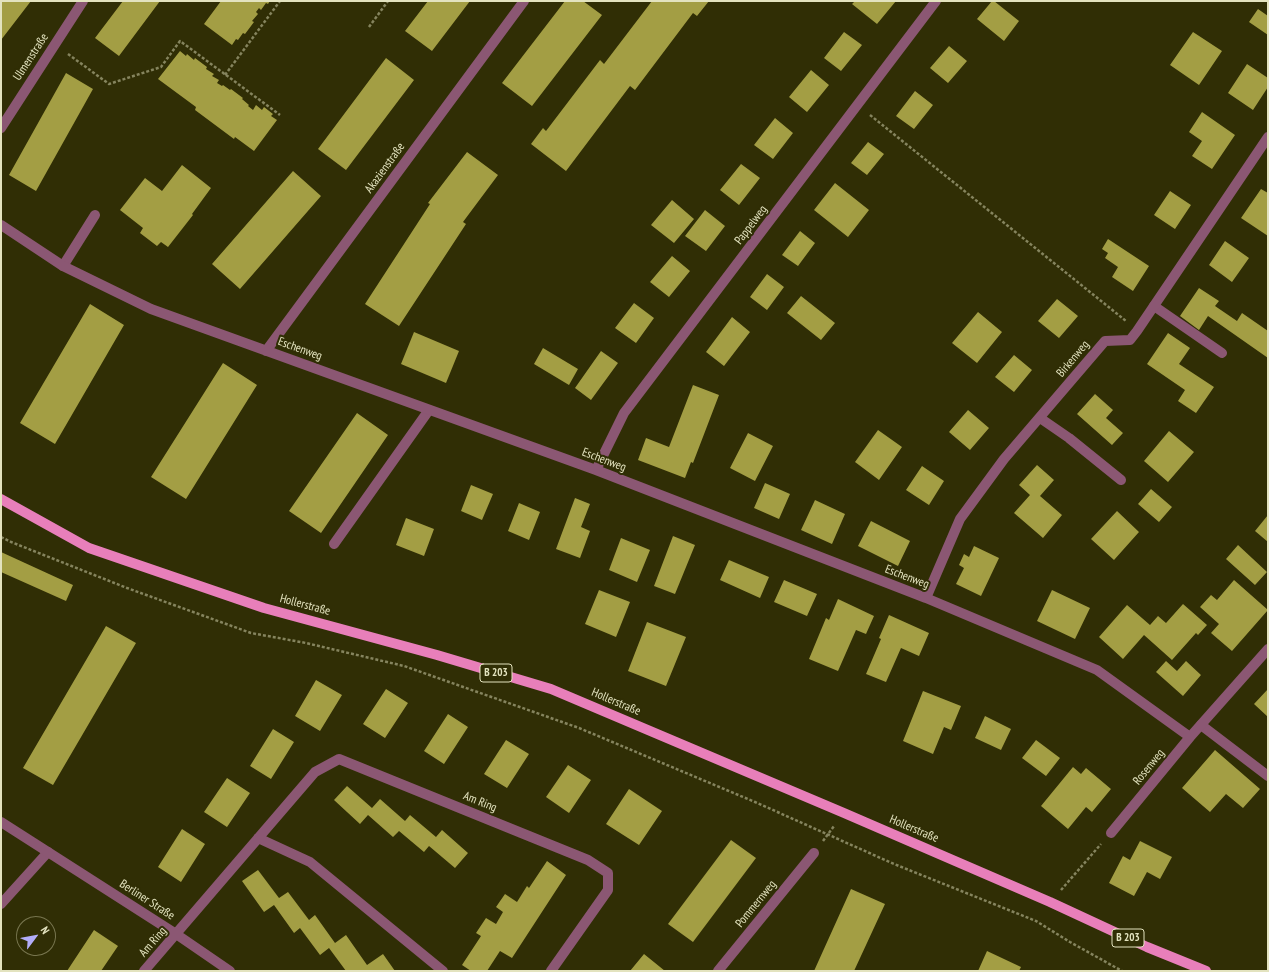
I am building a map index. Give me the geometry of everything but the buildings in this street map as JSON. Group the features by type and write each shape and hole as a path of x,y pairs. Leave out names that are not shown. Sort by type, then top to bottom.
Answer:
{"main road":[{"name":"Hollerstraße","path":"1,499 89,548 264,608 437,655 551,690 844,812 1050,902 1147,947 1206,971"}],"street":[{"name":"Ulmenstraße","path":"1,128 83,1"},
{"name":"Akazienstraße","path":"266,351 524,1"},
{"name":"Pappelweg","path":"596,470 624,413 858,106 936,1"},
{"name":"Birkenweg","path":"926,598 960,519 1004,459 1105,341 1130,340 1268,137"},
{"path":"63,266 95,215"},
{"name":"Eschenweg","path":"1,225 63,266 151,309 596,470 926,598 1097,670 1190,737"},
{"path":"1154,306 1222,353"},
{"path":"334,544 429,410"},
{"path":"1040,418 1069,438 1121,480"},
{"name":"Rosenweg","path":"1111,833 1190,737 1268,649"},
{"path":"1201,725 1268,776"},
{"name":"Am Ring","path":"144,971 315,772 339,759 588,860 608,873 608,890 551,971"},
{"name":"Berliner Straße","path":"1,822 176,934 230,971"},
{"path":"258,838 310,862 443,971"},
{"path":"1,904 48,852"},
{"name":"Pommernweg","path":"718,971 814,853"}],"path":[{"path":"225,75 280,1"},
{"path":"369,27 388,1"},
{"path":"55,44 109,84 161,67 180,41 280,115"},
{"path":"858,106 1137,331"},
{"path":"1,537 127,588 251,633 306,643 404,666 579,728 755,802 894,864 1036,920 1070,942 1122,971"},
{"path":"814,853 844,812"},
{"path":"1050,902 1111,833"}]}
